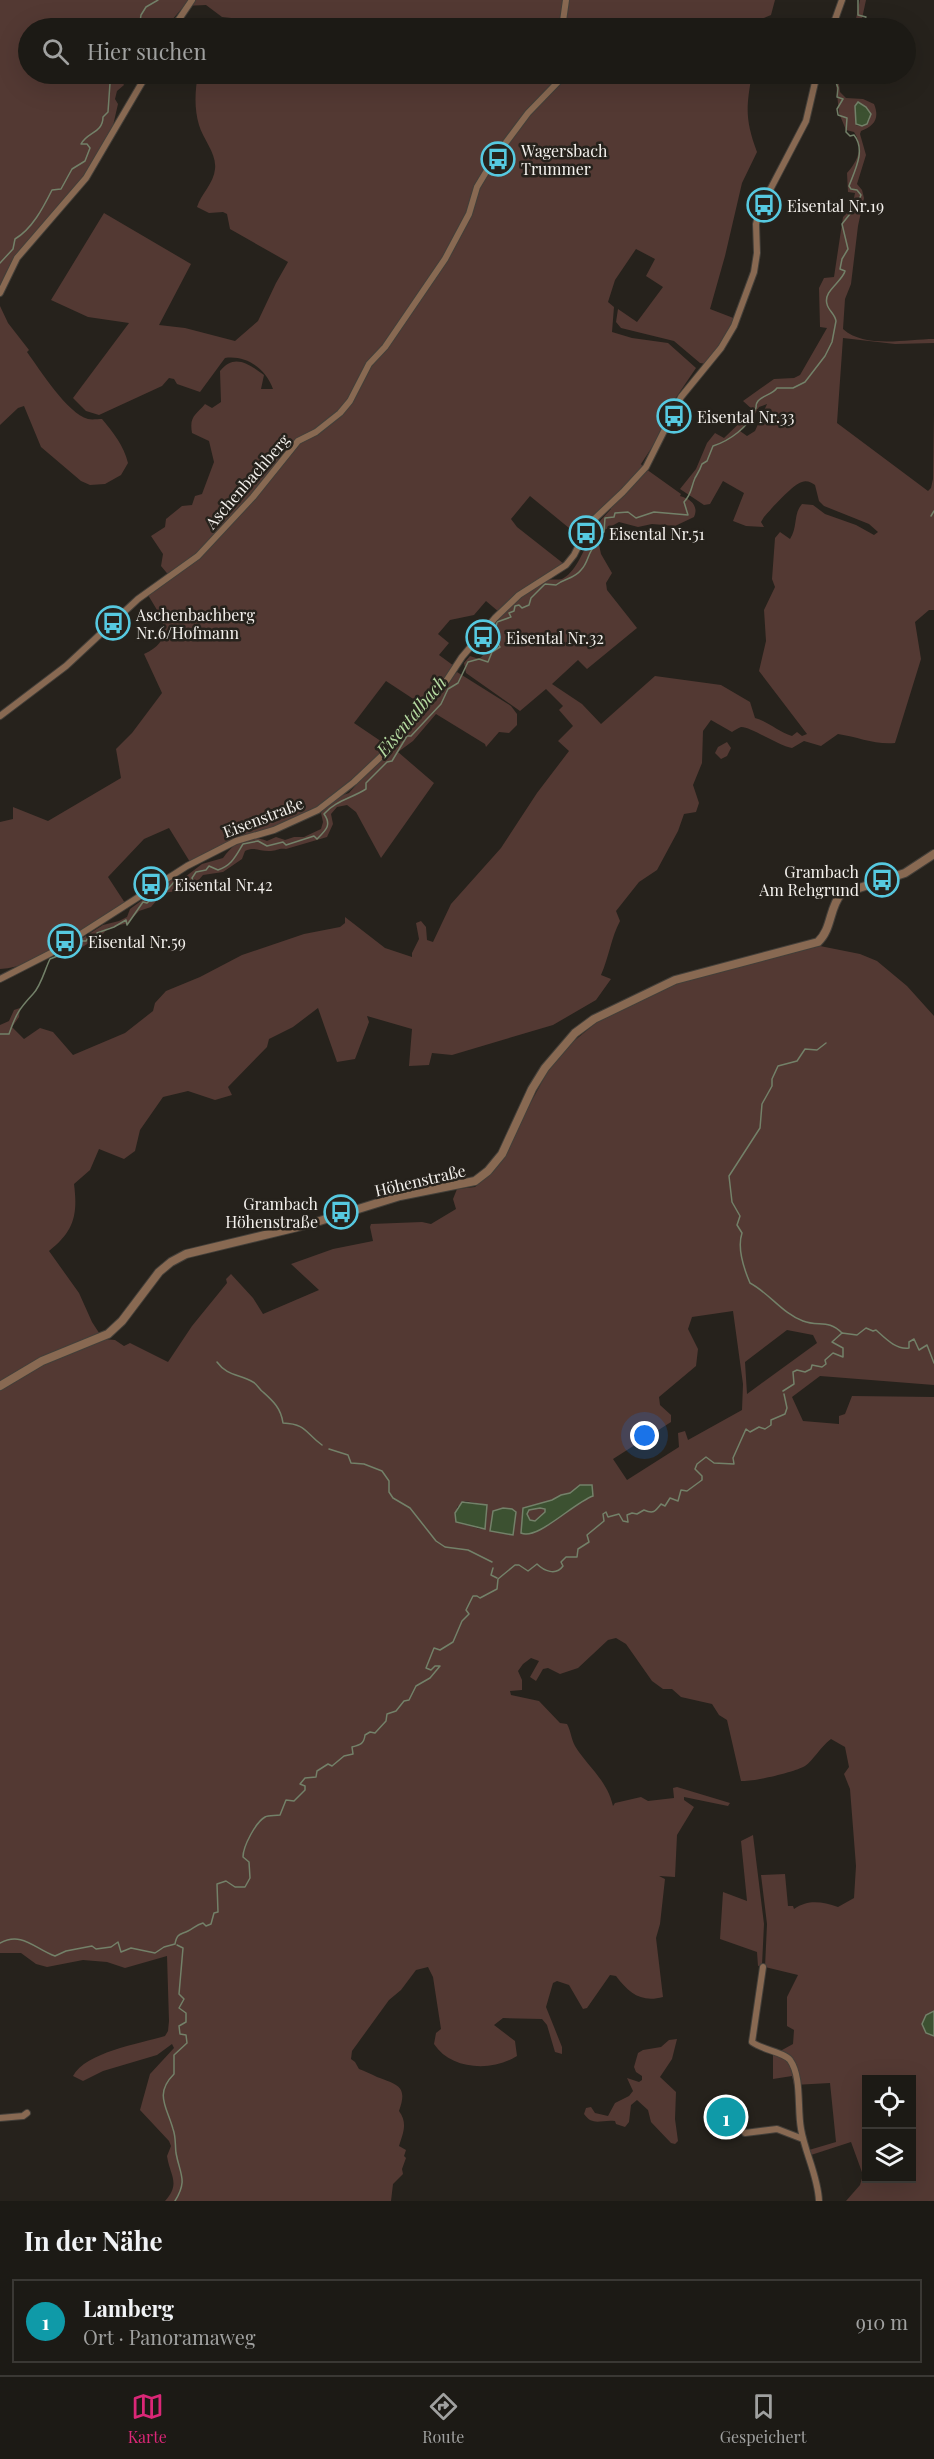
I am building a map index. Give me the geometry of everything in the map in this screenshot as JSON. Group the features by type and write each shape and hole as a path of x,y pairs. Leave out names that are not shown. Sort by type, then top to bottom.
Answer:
{"street":[{"path":"180,18 192,0"},
{"path":"563,18 566,0"},
{"path":"835,18 842,0"},
{"path":"0,293 17,258 86,178 141,84"},
{"name":"Aschenbachberg","path":"0,716 66,666 138,599 198,556 253,497 298,441 316,432 340,413 350,401 369,364 385,346 445,259 470,214 477,187 495,157 528,113 556,84"},
{"name":"Eisenstraße","path":"0,979 51,953 187,866 236,841 274,830 318,810 354,782 388,750 510,602 525,590 559,571 569,562 590,523 646,467 681,397 721,348 734,326 754,272 757,254 756,224 760,209 806,121 815,84"},
{"name":"Höhenstraße","path":"0,1386 42,1361 108,1334 122,1321 159,1272 186,1254 310,1224 400,1196 466,1185 475,1181 488,1171 502,1154 537,1080 556,1054 575,1033 594,1019 675,980 818,942 828,929 836,901 841,894 905,873 934,854"},
{"path":"764,1967 752,2042 759,2048 788,2057 791,2062 796,2079 803,2139 819,2201"},
{"path":"0,2118 23,2116 27,2113"},
{"path":"745,2133 777,2129 803,2139"}],"shaded area":[{"path":"0,0 775,0 771,15 764,18 231,18 222,17 206,5 184,6 174,18 18,18 18,84 124,85 117,91 115,99 118,104 112,130 84,177 23,248 0,288"},
{"path":"860,0 866,0 862,18 856,18"},
{"path":"196,84 751,84 748,113 750,131 757,152 742,183 710,309 736,319 706,364 700,363 674,341 621,328 616,322 618,309 637,322 663,287 646,276 655,259 636,249 615,280 608,302 614,307 612,332 632,338 668,343 696,368 673,402 654,444 641,464 643,467 580,537 530,496 511,519 517,527 564,564 499,612 486,601 474,615 450,620 438,634 449,643 439,655 454,666 424,706 386,681 354,723 388,746 317,809 296,820 190,862 169,828 144,839 108,877 125,903 66,944 49,953 16,967 0,969 0,822 13,819 13,807 48,821 121,778 116,749 132,733 162,693 144,654 161,642 164,628 148,595 171,578 161,566 163,554 151,536 165,527 166,519 182,506 192,505 195,496 202,494 214,462 209,441 192,433 192,419 205,404 212,408 221,402 220,371 231,362 242,362 253,367 264,375 261,389 273,389 266,375 255,365 241,359 225,358 200,392 177,384 174,379 169,378 162,386 99,415 86,411 73,398 129,323 88,317 51,300 104,213 191,264 159,325 185,328 235,341 258,321 288,262 230,229 227,214 209,213 197,207 212,179 215,163 197,119"},
{"path":"836,84 839,84 840,92 846,98 863,99 874,104 876,114 875,121 860,134 866,155 857,184 864,198 851,284 845,299 843,329 852,335 874,341 934,339 934,343 895,344 843,338 837,423 928,491 933,479 934,414 934,610 929,610 915,622 921,659 895,743 873,742 838,734 821,746 804,741 792,748 745,727 732,732 711,720 703,731 702,763 693,785 699,803 696,812 684,814 678,831 657,870 639,882 616,911 620,921 601,975 611,979 596,1000 553,1025 452,1055 432,1053 429,1065 409,1066 412,1029 367,1016 369,1022 355,1059 337,1062 318,1008 293,1027 269,1039 267,1047 228,1087 232,1095 215,1100 188,1091 163,1097 140,1130 135,1151 124,1159 99,1149 90,1170 74,1184 74,1214 69,1229 49,1251 79,1293 92,1322 103,1339 115,1340 124,1346 130,1343 168,1362 192,1326 227,1283 226,1279 231,1274 253,1298 263,1314 319,1290 291,1264 333,1249 373,1241 371,1224 422,1222 431,1224 456,1209 453,1199 457,1189 475,1187 494,1170 549,1069 574,1041 597,1022 640,1000 686,980 820,946 860,954 877,961 907,986 934,1016 934,1385 820,1376 792,1397 803,1421 839,1424 839,1416 845,1414 852,1396 934,1397 934,2011 926,2015 926,2033 934,2036 934,2201 846,2201 860,2185 862,2178 862,2183 916,2183 916,2075 862,2075 862,2172 851,2142 811,2155 809,2150 836,2142 830,2083 794,2085 792,2076 773,2079 773,2055 793,2044 794,2030 787,2026 787,1997 798,1975 765,1967 767,1924 761,1875 785,1874 788,1906 793,1906 794,1909 816,1902 838,1907 854,1898 856,1866 850,1789 844,1774 849,1767 845,1747 831,1739 805,1766 784,1774 741,1781 727,1720 719,1715 712,1704 681,1697 672,1689 663,1689 652,1681 626,1644 616,1638 608,1640 578,1668 560,1674 548,1668 543,1669 536,1681 530,1677 539,1661 531,1658 518,1671 522,1680 522,1690 510,1691 511,1695 539,1701 560,1723 567,1724 575,1746 602,1781 613,1806 615,1803 641,1797 648,1801 674,1798 673,1788 677,1787 730,1803 728,1806 684,1797 684,1800 694,1807 677,1835 675,1877 659,1876 665,1879 660,1924 656,1938 663,1997 648,1999 636,1995 616,1976 610,1975 587,2008 583,2009 569,1985 557,1981 553,1983 546,2007 562,2047 562,2054 555,2052 547,2025 542,2019 503,2018 494,2025 515,2041 517,2056 496,2065 473,2066 451,2059 441,2053 434,2044 436,2033 441,2029 433,1977 428,1967 416,1970 401,1990 389,2000 352,2051 351,2059 359,2069 396,2085 402,2091 399,2111 404,2128 399,2146 406,2150 404,2156 406,2158 402,2169 403,2174 393,2184 391,2201 165,2201 170,2195 173,2184 167,2156 171,2146 140,2110 150,2074 174,2048 172,2044 157,2055 103,2071 83,2081 73,2076 89,2061 101,2055 165,2036 169,2021 167,1956 125,1968 107,1962 83,1960 47,1967 36,1964 21,1953 0,1953 0,1025 9,1021 14,1010 20,1008 19,1017 12,1027 24,1039 40,1028 53,1032 73,1055 125,1033 153,1011 155,1003 166,991 200,977 242,955 304,934 340,927 345,923 345,917 385,948 412,957 419,939 416,923 421,921 426,927 427,940 433,942 451,904 501,848 537,793 569,751 558,741 573,726 559,710 563,706 546,689 520,711 466,673 464,663 470,656 479,659 494,645 490,629 516,600 543,582 562,579 571,572 588,541 587,535 591,532 598,540 601,554 612,573 606,583 607,590 637,628 587,669 578,660 552,684 582,704 601,724 655,676 721,685 750,702 755,718 792,736 797,732 802,736 807,734 759,671 766,641 764,610 775,587 772,579 775,538 780,532 790,539 797,512 802,504 813,505 825,514 856,525 874,535 878,532 869,524 824,506 819,501 815,485 804,481 788,492 764,517 761,522 764,527 746,526 733,521 744,493 723,481 710,504 704,505 680,489 696,469 707,443 715,433 724,438 753,410 743,401 774,379 794,378 800,375 827,328 820,327 819,288 824,278 834,277 843,217 852,208 855,193 848,192 847,173 857,159 859,143 854,132 846,130 839,113","holes":["855,106 870,119 867,124 856,125","767,404 755,431 747,436 740,431 752,419 759,407","733,1311 743,1384 742,1410 688,1440 685,1431 678,1433 679,1447 627,1480 613,1459 671,1422 671,1415 660,1405 659,1397 696,1366 698,1349 688,1329 692,1317","787,1330 813,1335 817,1343 747,1394 745,1362","465,1501 487,1505 486,1524 480,1529 456,1522 457,1507"]},
{"path":"858,102 871,114 867,124 862,126 856,124 855,106"},
{"path":"0,306 8,323 29,350 27,352 46,380 71,409 90,419 102,419 114,434 128,463 121,475 105,484 90,485 81,481 41,447 24,406 18,408 0,425"},
{"path":"646,469 681,494 680,496 691,501 695,506 694,517 675,526 652,524 638,527 619,522 599,533 600,521 611,509 609,507"},
{"path":"457,672 511,706 517,714 517,725 509,733 499,732 486,747 485,744 436,714 413,741 398,752 434,783 381,858 356,812 347,805 337,807 331,814 333,824 327,837 286,849 245,851 242,859 223,872 203,875 191,889 163,893 151,907 139,911 128,923 108,928 102,935 69,955 57,958 56,955 103,925 127,917 130,909 171,879 185,877 202,864 223,858 242,841 254,838 267,841 276,837 285,840 304,837 321,829 323,822 321,813 324,809 337,798 349,793"},
{"path":"727,742 731,748 727,756 721,759 715,753 718,747"},
{"path":"580,1485 592,1485 593,1496 546,1527 528,1534 521,1533 523,1508 570,1493","holes":["545,1509 545,1512 535,1521 530,1520 527,1514 529,1510"]},
{"path":"462,1502 487,1505 485,1529 456,1522 455,1513"},
{"path":"503,1508 516,1512 513,1535 490,1531 493,1511"},
{"path":"753,1835 764,1924 762,1965 758,1966 757,1952 720,1939 723,1892 747,1901 741,1841"},
{"path":"934,2011 934,2036 926,2033 922,2024 926,2015"},
{"path":"677,2039 672,2059 660,2077 676,2092 675,2119 678,2141 675,2144 671,2143 651,2122 648,2110 637,2100 631,2105 629,2122 625,2127 616,2124 615,2121 598,2122 587,2118 584,2114 586,2108 591,2107 595,2113 608,2116 615,2103 629,2096 633,2091 627,2078 639,2082 642,2080 642,2076 636,2072 634,2067 638,2053 661,2047 669,2040"}],"waterway":[{"path":"141,18 146,7 158,0"},
{"name":"Eisentalbach","path":"858,0 858,15 865,18"},
{"path":"0,263 13,249 15,239 27,230 36,218 52,190 61,189 72,169 85,161 90,148 87,144 81,144 98,129 108,112 110,84"},
{"name":"Eisentalbach","path":"0,1034 9,1034 18,1012 36,991 50,959 70,951 71,946 74,948 79,945 80,941 86,941 90,935 97,938 97,933 126,920 127,925 143,902 147,903 159,892 168,889 174,882 195,885 192,878 196,872 206,870 209,866 218,870 227,866 243,844 258,841 267,846 283,842 286,845 314,836 317,839 328,824 324,814 338,803 366,789 366,783 387,762 392,761 407,736 411,736 441,704 448,689 458,683 468,662 479,659 488,662 492,652 500,647 494,636 497,622 511,617 509,613 514,611 515,606 519,605 522,608 529,605 531,598 545,584 556,585 581,570 596,544 595,539 599,533 604,532 605,518 614,517 615,513 628,512 636,518 654,512 688,515 684,502 713,446 732,437 743,428 760,399 777,388 793,388 805,382 825,356 832,342 836,321 827,299 830,291 845,271 840,269 842,259 848,249 842,224 857,205 861,195 849,186 858,160 859,147 854,135 850,136 846,132 847,118 838,115 837,109 843,99 837,97 837,84"},
{"path":"931,516 934,511"},
{"path":"826,1043 817,1050 805,1049 797,1061 778,1066 772,1079 772,1086 762,1104 760,1128 729,1176 732,1202 740,1216 737,1225 742,1233 740,1245 742,1258 750,1283 796,1318 809,1323 832,1326 842,1333"},
{"path":"783,1391 794,1384 793,1372 797,1370 805,1372 811,1369 812,1365 822,1367 826,1364 825,1360 833,1353 843,1357 843,1348 832,1342 842,1333 857,1335 866,1328 876,1330 891,1343 900,1347 909,1348 909,1342 914,1339 919,1350 927,1345 934,1363"},
{"path":"217,1362 229,1372 256,1384 276,1405 283,1423 301,1427 322,1445"},
{"path":"0,1943 15,1939 22,1940 55,1956 66,1951 92,1946 96,1949 111,1947 118,1942 121,1952 131,1948 155,1953 175,1944 179,1935 203,1923 206,1926 211,1924 214,1913 218,1912 217,1884 226,1881 235,1887 245,1887 250,1878 249,1862 243,1857 248,1841 261,1820 268,1816 280,1815 286,1800 294,1801 305,1790 305,1786 300,1784 305,1778 316,1777 317,1771 328,1764 332,1766 344,1756 353,1754 352,1747 361,1744 365,1735 370,1732 375,1733 386,1721 387,1714 396,1711 404,1701 409,1700 416,1686 430,1678 440,1666 435,1666 431,1670 426,1668 434,1648 440,1650 453,1642 462,1621 469,1614 466,1610 473,1596 480,1598 497,1589 498,1579 515,1565 528,1571 537,1564 543,1569 557,1571 563,1566 561,1562 566,1557 577,1557 578,1549 589,1542 587,1535 604,1521 603,1514 606,1512 608,1517 619,1514 623,1521 628,1522 627,1515 637,1514 644,1510 654,1512 661,1504 665,1506 670,1498 678,1501 681,1490 687,1491 702,1480 702,1476 695,1469 697,1464 706,1457 714,1463 734,1464 733,1458 746,1429 750,1432 759,1427 765,1429 771,1425 771,1420 785,1414 787,1408 784,1394"},
{"path":"329,1449 348,1455 351,1463 364,1464 382,1471 389,1481 389,1492 393,1498 410,1508 436,1541 445,1547 468,1550 492,1562"},
{"path":"493,1568 491,1575 497,1578"},
{"path":"175,2201 181,2188 182,2177 174,2132 163,2094 168,2081 174,2074 174,2055 187,2043 186,2035 180,2034 179,2026 186,2022 186,2013 179,2008 184,1999 179,1994 183,1948 177,1945"}],"place":[{"name":"Wagersbach Trummer","path":"498,159"},
{"name":"Eisental Nr.19","path":"764,205"},
{"name":"Eisental Nr.33","path":"674,416"},
{"name":"Eisental Nr.51","path":"586,533"},
{"name":"Aschenbachberg Nr.6/Hofmann","path":"113,623"},
{"name":"Eisental Nr.32","path":"483,637"},
{"name":"Grambach Am Rehgrund","path":"882,880"},
{"name":"Eisental Nr.42","path":"151,884"},
{"name":"Eisental Nr.59","path":"65,941"},
{"name":"Grambach Höhenstraße","path":"341,1212"},
{"name":"Lamberg","path":"726,2117"}]}
